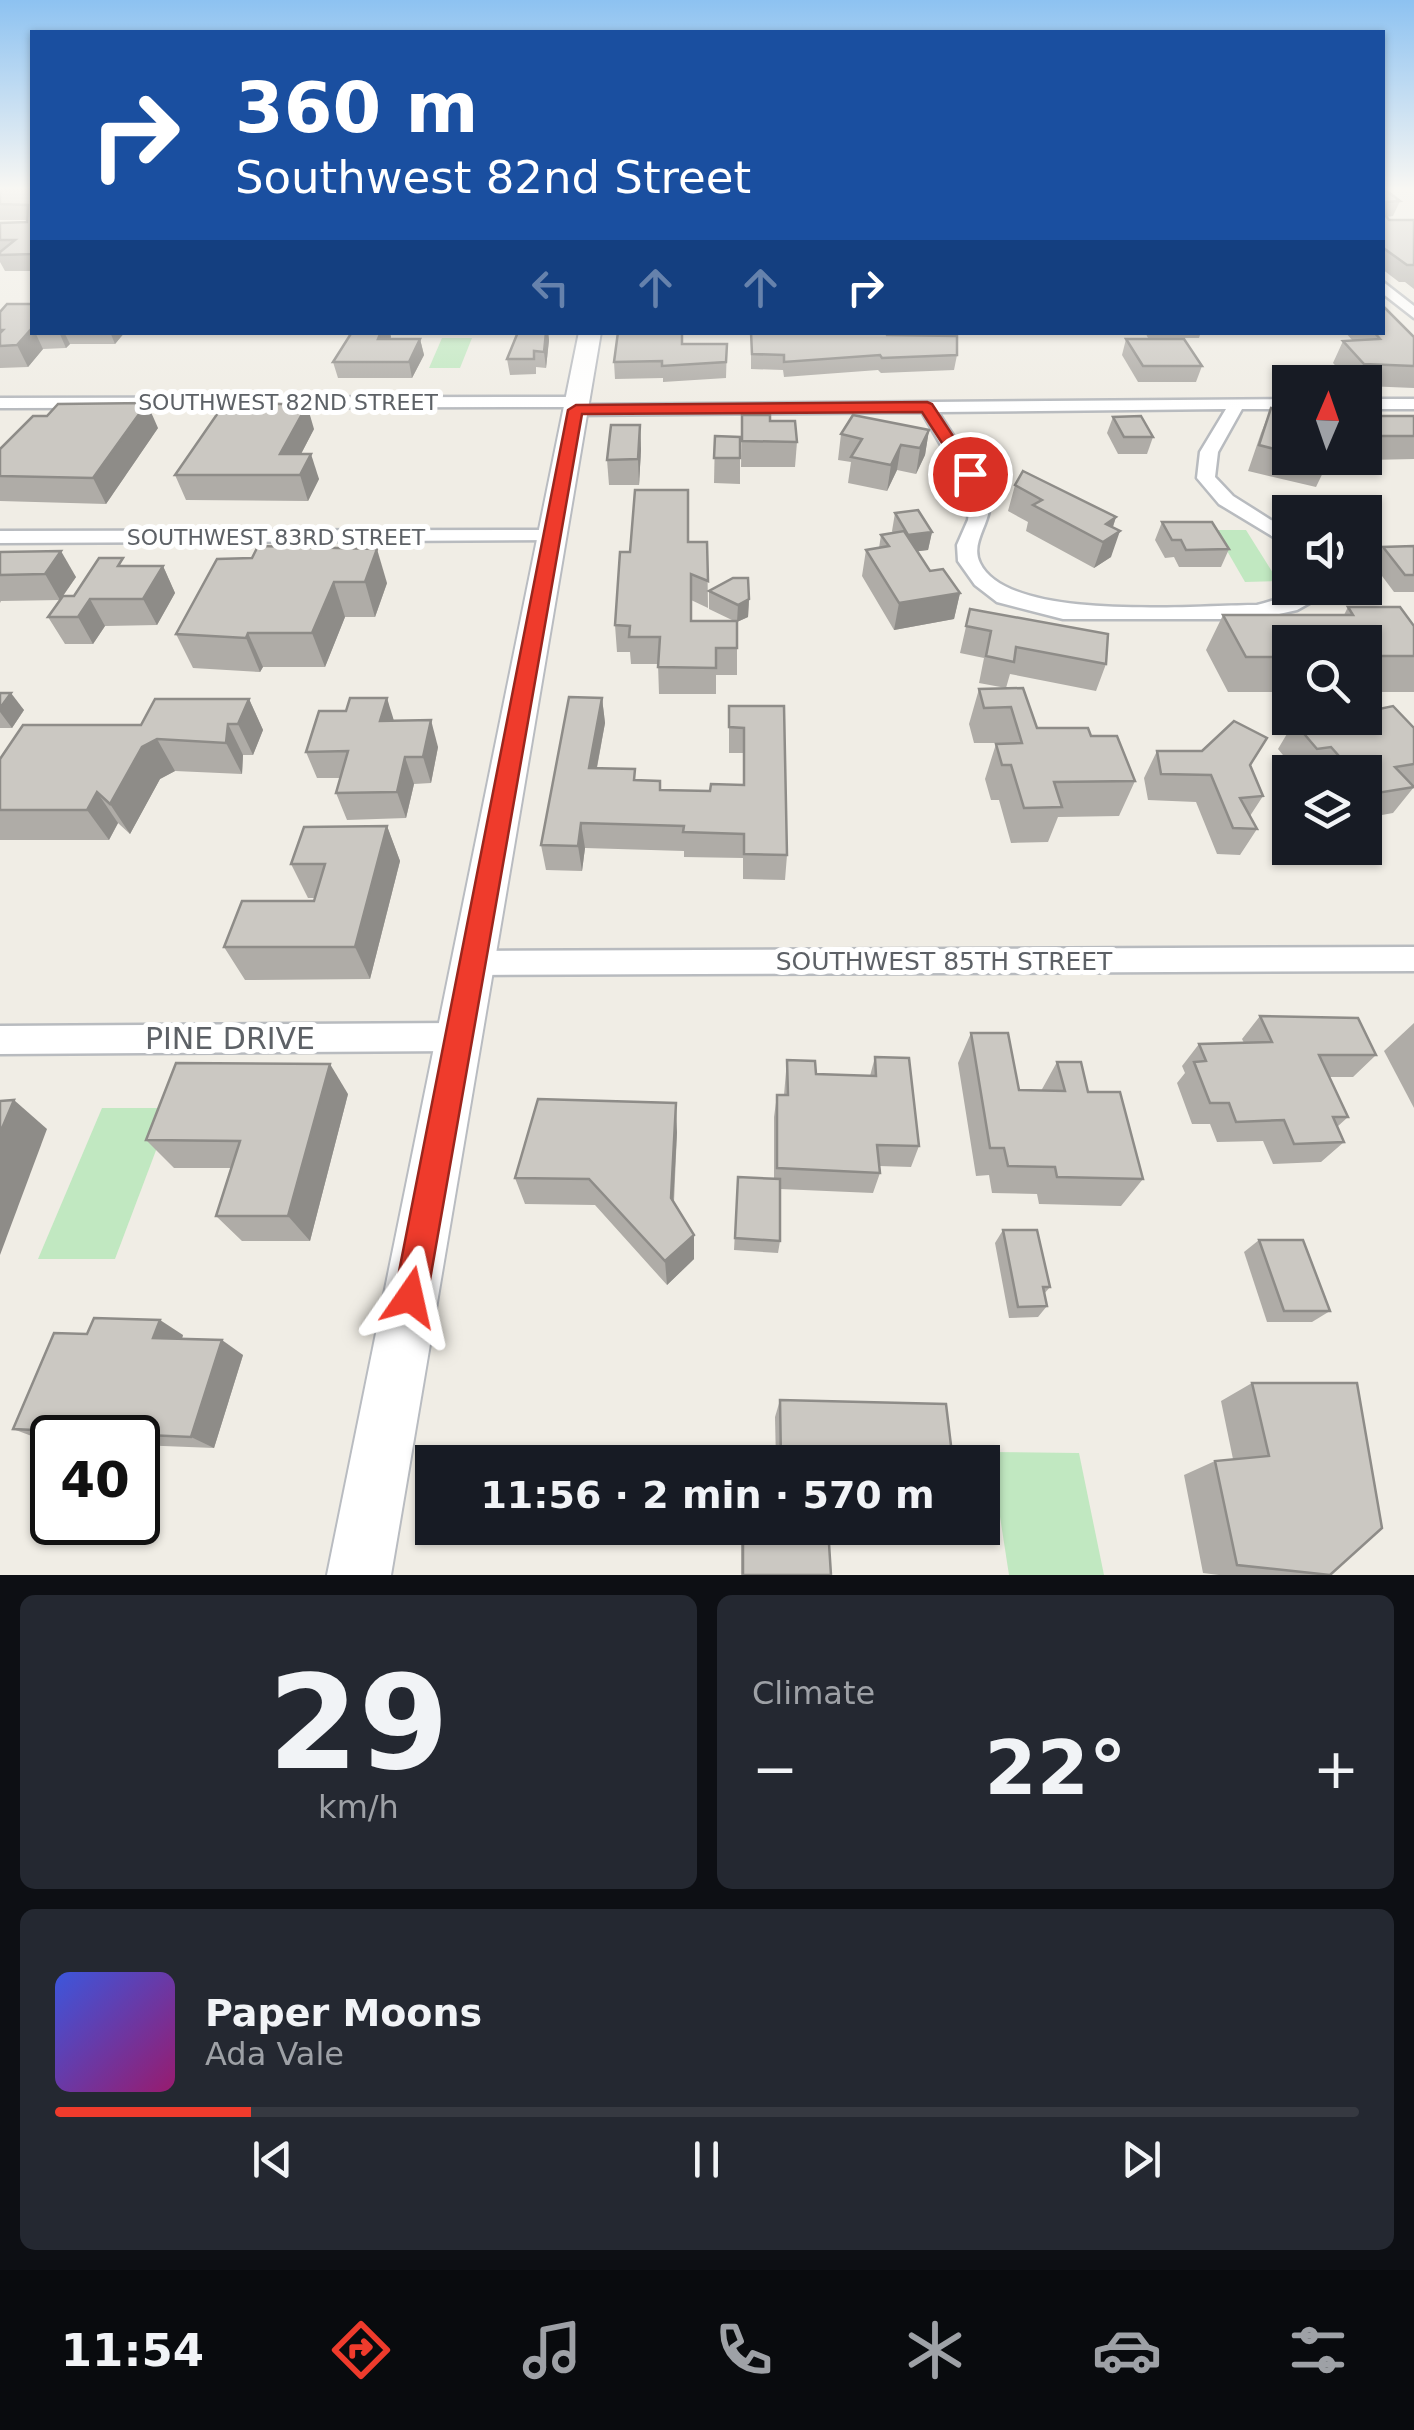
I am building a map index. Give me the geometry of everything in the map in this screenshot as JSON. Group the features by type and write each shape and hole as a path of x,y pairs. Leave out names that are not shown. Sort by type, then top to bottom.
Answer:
{"street":[{"path":"1387,290 1414,294"},
{"path":"1387,290 1414,314"},
{"path":"359,1575 589,335"},
{"name":"SOUTHWEST 82ND STREET","path":"0,403 927,407 1272,404"},
{"path":"1237,404 1209,452 1206,478 1226,500 1272,529"},
{"path":"1382,404 1414,404"},
{"path":"927,407 978,492 978,520 966,550 971,567 988,587 1014,601 1050,610 1270,610 1286,605"},
{"name":"SOUTHWEST 83RD STREET","path":"0,537 552,536"},
{"name":"SOUTHWEST 85TH STREET","path":"473,963 1414,959"},
{"name":"PINE DRIVE","path":"0,1040 459,1038"}],"green space":[{"path":"442,338 472,338 460,368 429,368"},
{"path":"1215,530 1246,530 1272,571 1272,581 1245,582"},
{"path":"102,1108 172,1108 115,1259 38,1259"},
{"path":"1000,1452 1079,1453 1104,1575 1009,1575 1000,1517"}],"building":[{"path":"7,304 30,304 30,330 17,345 0,346 0,312"},
{"path":"1385,308 1414,337 1414,366 1364,364 1343,341 1380,339 1377,335 1385,335"},
{"path":"350,335 420,339 409,362 333,362"},
{"path":"517,335 546,335 544,352 534,351 534,359 507,359"},
{"path":"618,335 682,335 682,344 727,344 726,362 662,366 662,361 614,362"},
{"path":"751,335 957,336 957,355 880,355 784,362 784,355 752,354"},
{"path":"1126,339 1184,339 1202,366 1143,366"},
{"path":"227,402 307,405 280,454 311,454 300,475 175,475"},
{"path":"147,403 93,478 0,476 0,449 33,416 47,416 58,404"},
{"path":"1271,408 1272,408 1272,448 1259,445"},
{"path":"742,415 770,415 770,421 795,421 797,442 742,441"},
{"path":"853,415 929,430 920,448 901,445 891,465 851,457 862,439 841,434"},
{"path":"1141,416 1153,437 1124,437 1113,417"},
{"path":"1382,416 1414,416 1414,436 1382,436"},
{"path":"611,425 640,425 638,459 607,460"},
{"path":"715,436 740,437 740,458 714,458"},
{"path":"1023,471 1116,517 1106,524 1120,531 1103,542 1033,505 1042,500 1015,485"},
{"path":"635,490 688,490 688,542 707,542 708,581 691,574 691,621 737,621 737,648 716,648 716,668 658,667 660,637 629,637 630,626 615,625 620,552 630,552"},
{"path":"918,510 932,532 908,535 895,513"},
{"path":"1162,522 1212,522 1229,549 1186,550 1181,540 1172,540"},
{"path":"904,531 930,571 943,569 960,593 899,603 866,550 889,546 881,535"},
{"path":"258,546 377,549 365,582 334,582 312,633 248,633 246,638 176,634 217,559 252,558"},
{"path":"1414,546 1414,575 1405,575 1383,547"},
{"path":"61,551 45,574 0,575 0,552"},
{"path":"99,558 123,558 118,566 163,566 143,599 90,599 78,617 48,617 63,596 74,596"},
{"path":"733,578 748,578 749,599 738,605 709,591"},
{"path":"1348,607 1400,607 1414,626 1414,656 1382,656 1382,625 1272,625 1272,657 1246,657 1223,615 1353,615"},
{"path":"970,609 1108,634 1106,664 1016,647 1014,662 986,656 991,631 966,626"},
{"path":"1023,688 1037,728 1088,728 1091,736 1117,736 1135,781 1054,782 1062,807 1024,808 1011,765 1002,765 996,744 1022,743 1011,707 984,708 979,689"},
{"path":"0,693 11,693 0,708"},
{"path":"569,697 602,698 589,768 635,769 634,780 660,781 660,790 710,791 711,784 744,785 744,728 729,727 729,706 784,706 787,855 744,854 744,834 683,832 684,826 581,823 578,846 541,845"},
{"path":"350,698 387,698 380,721 431,720 423,757 405,757 397,792 336,793 348,751 306,752 319,711 346,711"},
{"path":"155,699 249,699 238,724 228,724 226,743 157,739 142,747 110,804 97,792 87,810 0,810 0,759 23,725 141,725"},
{"path":"1393,706 1414,728 1414,764 1395,767 1414,787 1382,792 1382,755 1338,755 1331,747 1317,749 1305,735 1382,735 1382,708"},
{"path":"1234,721 1267,738 1250,765 1263,796 1240,798 1257,829 1233,828 1211,775 1161,774 1157,751 1202,751"},
{"path":"387,826 355,947 224,947 242,901 314,901 325,864 291,864 304,827"},
{"path":"1260,1016 1358,1018 1376,1055 1319,1055 1348,1117 1333,1117 1344,1142 1294,1144 1284,1120 1236,1122 1229,1103 1210,1103 1194,1062 1206,1061 1199,1044 1272,1042"},
{"path":"971,1033 1008,1033 1019,1090 1065,1091 1057,1062 1081,1062 1088,1092 1120,1092 1143,1179 1057,1177 1055,1167 1008,1166 1004,1148 990,1148"},
{"path":"875,1057 909,1058 919,1146 877,1145 880,1173 777,1168 777,1095 788,1095 787,1060 815,1061 816,1074 876,1076"},
{"path":"176,1063 330,1064 288,1216 216,1216 240,1141 146,1140"},
{"path":"538,1099 676,1103 671,1198 694,1235 665,1261 589,1179 515,1178"},
{"path":"14,1100 0,1133 0,1101"},
{"path":"738,1177 780,1179 780,1241 735,1238"},
{"path":"1003,1230 1037,1230 1050,1287 1043,1287 1047,1306 1018,1307"},
{"path":"1259,1240 1303,1240 1330,1311 1284,1311"},
{"path":"94,1318 160,1320 153,1338 222,1340 191,1437 160,1436 160,1415 30,1415 30,1430 13,1429 54,1333 87,1334"},
{"path":"1252,1383 1357,1383 1382,1528 1330,1575 1237,1565 1215,1461 1269,1456"},
{"path":"780,1400 946,1404 951,1445 781,1445"},
{"path":"743,1545 829,1545 831,1575 743,1575"}],"route":[{"path":"410,1297 576,410 927,407 970,474"}]}
